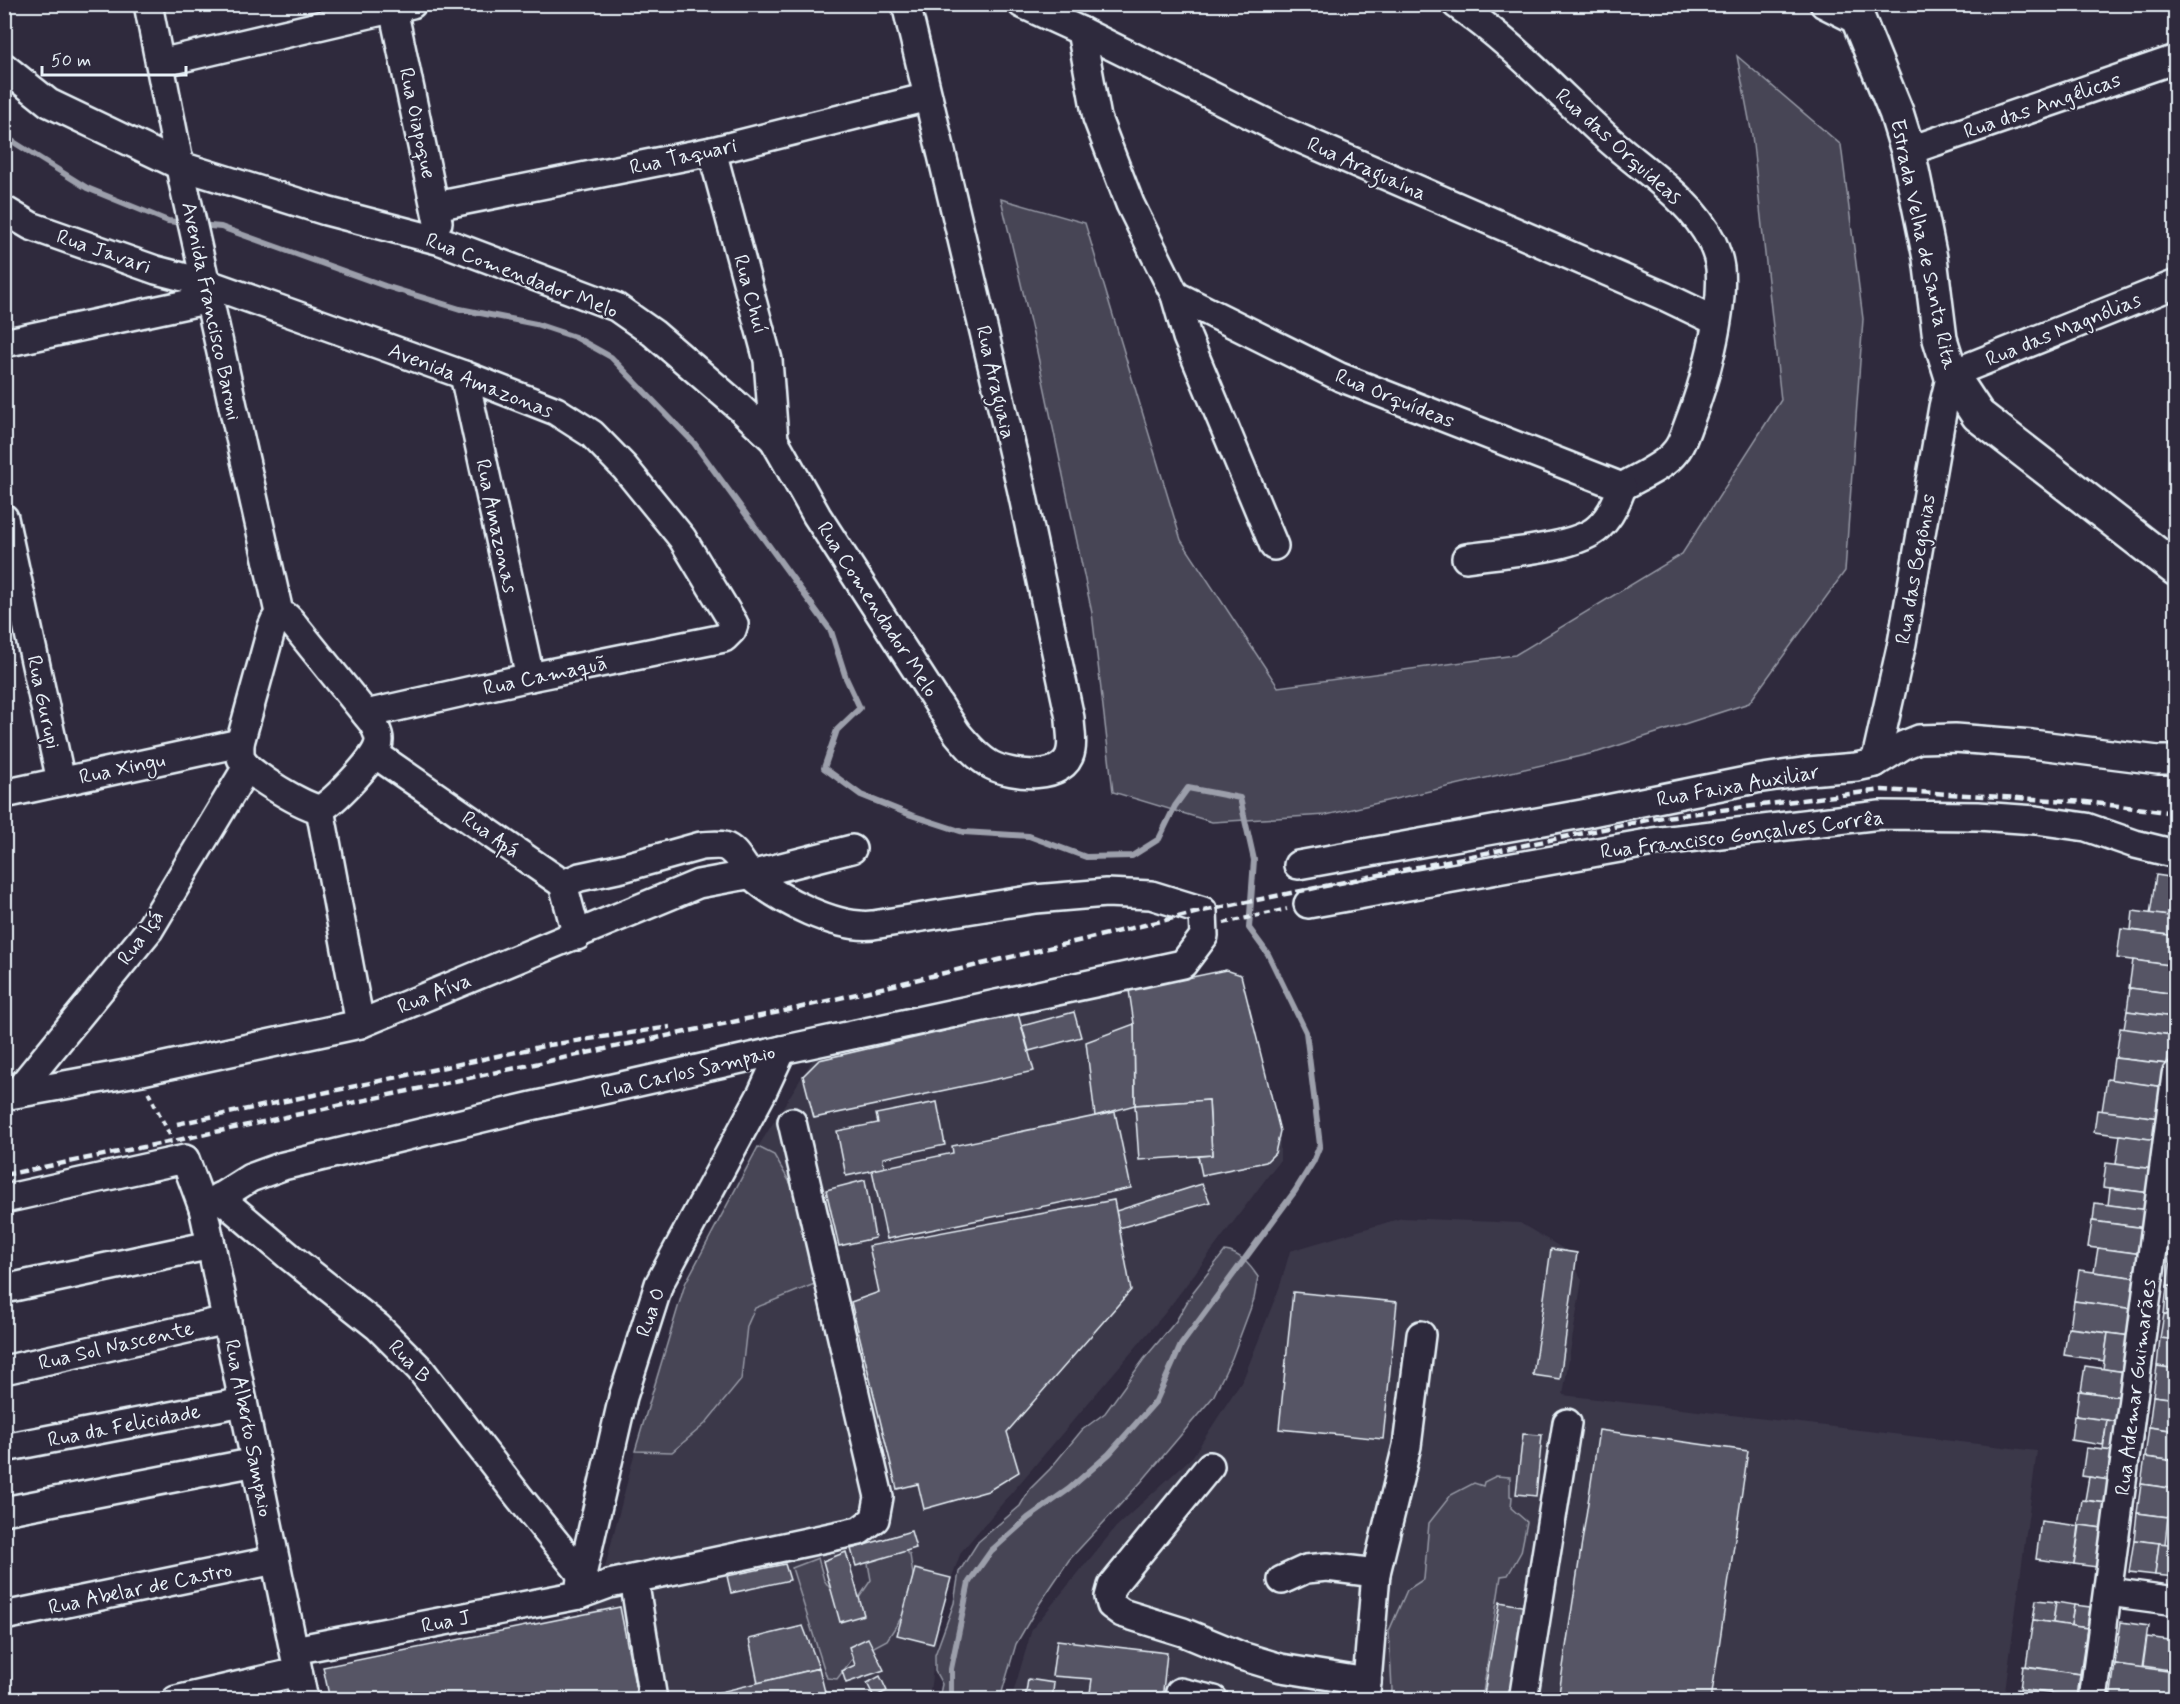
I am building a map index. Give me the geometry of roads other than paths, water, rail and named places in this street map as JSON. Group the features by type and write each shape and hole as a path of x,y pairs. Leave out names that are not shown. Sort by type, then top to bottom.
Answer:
{"main road":[{"name":"Estrada Velha de Santa Rita","path":"1856,13 1893,103 1908,151 1930,258 1941,339 1951,374 1978,416 2175,569"}],"street":[{"name":"Avenida Francisco Baroni","path":"148,4 182,174 280,617"},
{"name":"Rua Araguaia","path":"906,4 1021,487 1070,718 1071,751 1066,761"},
{"name":"Rua Araguaína","path":"1022,4 1285,132 1666,297 1716,321"},
{"name":"Rua das Orquideas","path":"1456,4 1474,16 1545,78 1603,134 1692,213 1718,256 1720,287 1716,321 1701,393 1676,452 1665,463 1622,487"},
{"path":"1824,4 1856,13"},
{"path":"160,63 399,6"},
{"name":"Rua Oiapoque","path":"399,6 441,241"},
{"path":"1081,31 1097,118 1130,204 1175,295 1187,337 1274,546"},
{"name":"Rua das Angélicas","path":"1908,151 2175,59"},
{"name":"Rua Comendador Melo","path":"4,67 49,103 182,174 441,241 616,307 653,333 739,406 774,440 817,516 957,733 973,751 991,765 1014,772 1036,774 1057,769 1066,761"},
{"name":"Rua Taquari","path":"436,206 712,151 928,97"},
{"name":"Rua Chuí","path":"712,151 768,360 774,440"},
{"name":"Rua Javari","path":"4,210 31,226 156,270 206,282"},
{"path":"4,343 206,282"},
{"name":"Avenida Amazonas","path":"206,282 464,375 556,411 592,434 626,468 681,538 734,624 732,630 724,638"},
{"name":"Rua das Magnólias","path":"1951,374 2175,284"},
{"name":"Rua Orquídeas","path":"1175,295 1340,377 1622,487"},
{"name":"Rua das Begônias","path":"1870,771 1902,643 1943,407 1951,374"},
{"name":"Rua Amazonas","path":"464,375 530,677"},
{"path":"1466,558 1564,543 1587,535 1599,528 1607,518 1616,505 1622,487"},
{"name":"Rua Gurupi","path":"4,518 62,781"},
{"path":"287,617 291,621 366,714 378,734 379,745 375,754 337,797 320,809 308,806 251,772 243,755 275,620 287,617"},
{"name":"Rua Camaquã","path":"366,714 530,677 724,638"},
{"name":"Rua Faixa Auxiliar","path":"1298,865 1582,814 1756,779 1870,771 1904,745 1919,739 1955,738 2175,760"},
{"name":"Rua Apá","path":"375,754 563,884"},
{"name":"Rua Xingu","path":"4,794 62,781 243,755"},
{"name":"Rua Içá","path":"10,1095 149,930 243,755"},
{"path":"320,809 360,1024"},
{"name":"Rua Francisco Gonçalves Corrêa","path":"1308,904 1653,842 1880,815 1978,816 2036,820 2086,827 2135,844 2175,854"},
{"path":"577,936 563,884 580,877 701,846 714,845 730,849 750,875"},
{"name":"Rua Aíva","path":"10,1095 141,1071 360,1024 698,884 750,875 852,849"},
{"name":"Rua Carlos Sampaio","path":"211,1202 250,1178 283,1166 532,1106 1183,964 1204,936 1203,911 1151,895 1106,893 1035,899 861,927 851,926 817,914 779,895 750,875"},
{"name":"Rua O","path":"576,1576 622,1397 659,1284 762,1093 782,1050"},
{"name":"Rua Ademar Guimarães","path":"2094,1700 2175,1075"},
{"name":"Rua J","path":"176,1700 576,1576 609,1584 634,1580 859,1531 875,1519 879,1497 792,1122"},
{"name":"Rua Alberto Sampaio","path":"4,1199 185,1159 211,1202 211,1245 304,1700"},
{"name":"Rua B","path":"211,1202 290,1257 378,1328 420,1368 519,1497 576,1576"},
{"path":"4,1289 211,1245"},
{"name":"Rua Sol Nascente","path":"4,1370 227,1320"},
{"path":"1210,1466 1112,1586 1109,1597 1111,1605 1122,1613 1183,1632 1241,1656 1366,1691 1376,1573 1407,1446 1421,1335"},
{"name":"Rua da Felicidade","path":"4,1448 243,1402"},
{"path":"1523,1700 1567,1423"},
{"path":"4,1511 256,1462"},
{"name":"Rua Abelar de Castro","path":"4,1616 275,1560"},
{"path":"1282,1580 1306,1569 1327,1567 1376,1573"},
{"path":"634,1580 653,1700"},
{"path":"2109,1592 2175,1601"},
{"path":"1179,1692 1214,1700"}],"waterway":[{"path":"4,136 87,188 168,221 185,223"},
{"path":"199,225 221,227 385,286 460,309 536,324 575,337 611,357 694,443 831,631 846,678 860,708 837,730 824,768 861,795 963,832 1029,836 1086,857 1132,856 1159,839 1175,806 1188,788 1240,798 1254,860 1249,928 1268,954 1306,1032 1320,1145 1313,1162 1295,1191 1181,1345 1156,1401 1109,1454 1069,1489 1028,1518 991,1551 969,1582 951,1669 951,1700"}],"railway":[{"path":"4,1175 798,1008 1203,911 1657,818 1882,790 2086,802 2176,813"},
{"path":"177,1124 549,1045 670,1027"}]}
